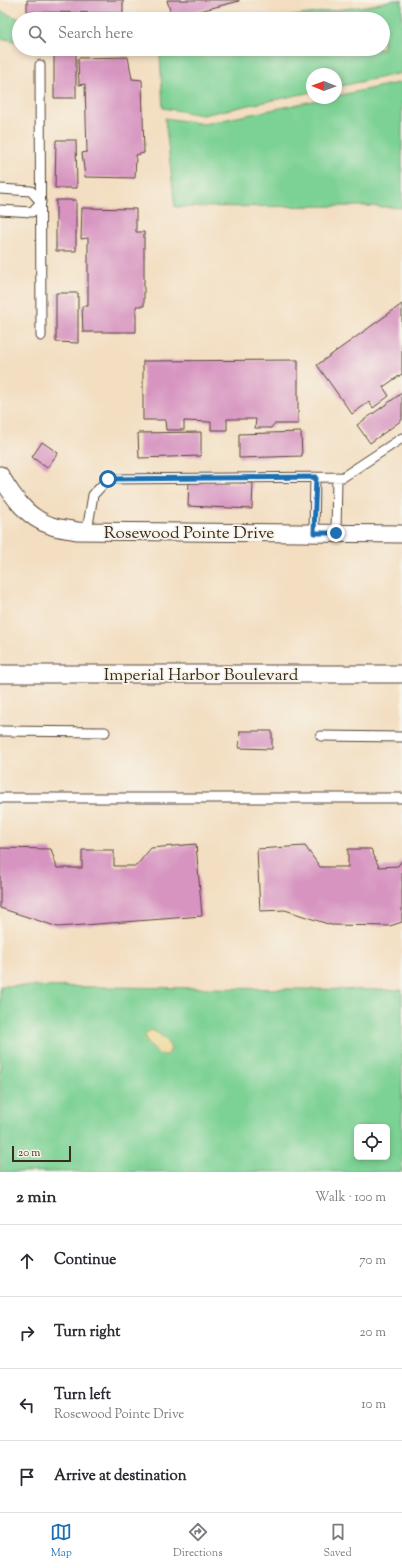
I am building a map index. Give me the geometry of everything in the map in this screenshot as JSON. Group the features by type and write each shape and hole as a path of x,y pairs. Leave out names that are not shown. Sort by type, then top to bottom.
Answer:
{"street":[{"name":"Rosewood Pointe Drive","path":"0,475 13,497 31,516 52,526 77,531 402,534"},
{"name":"Imperial Harbor Boulevard","path":"0,674 402,674"}],"lane":[{"path":"40,65 41,336"},
{"path":"0,189 31,191 41,202"},
{"path":"0,210 32,212 41,202"},
{"path":"87,531 93,495 108,479 343,477 402,438"},
{"path":"314,533 316,477"},
{"path":"336,533 337,477"},
{"path":"0,730 106,732"},
{"path":"321,736 402,737"},
{"path":"0,798 402,798"}],"green space":[{"path":"392,0 402,0 402,73 342,86 342,68 306,68 306,93 202,115 163,108 160,56 390,56 390,12 323,12 372,5"},
{"path":"0,11 12,16 12,41 0,38"},
{"path":"402,82 402,208 366,206 175,207 165,118 204,124 306,102 306,104 342,104 342,95"},
{"path":"0,986 402,990 402,1172 0,1172"}],"sand":[{"path":"151,1030 158,1033 167,1042 171,1049 167,1055 160,1055 146,1042 145,1034"}],"building":[{"path":"27,0 123,0 123,12 27,12"},
{"path":"167,0 239,0 196,12 170,12"},
{"path":"54,56 76,56 76,98 54,98"},
{"path":"128,57 132,79 142,80 144,153 136,155 135,178 85,177 82,153 87,152 85,84 79,85 78,58"},
{"path":"56,140 76,140 77,188 55,188"},
{"path":"56,200 76,200 76,251 56,251"},
{"path":"82,208 136,209 136,232 144,232 144,306 136,306 136,332 83,332 82,306 88,306 88,238 81,239"},
{"path":"56,293 78,293 78,343 56,342"},
{"path":"402,304 402,374 383,387 389,396 373,408 369,402 352,414 317,365"},
{"path":"298,360 298,424 274,424 271,428 255,428 256,419 227,419 227,430 211,430 211,422 184,421 184,430 166,430 165,420 143,420 143,361"},
{"path":"402,393 402,420 370,443 357,425"},
{"path":"201,432 201,456 139,458 138,433"},
{"path":"301,432 302,456 239,458 239,434"},
{"path":"42,442 58,453 47,468 32,457"},
{"path":"189,481 253,483 252,509 188,506"},
{"path":"240,731 272,731 272,749 239,748"},
{"path":"196,844 202,916 58,927 0,908 0,848 51,849 57,868 82,868 82,850 114,850 114,866 136,866 151,848"},
{"path":"305,846 320,867 348,867 348,849 371,849 379,867 398,866 402,860 402,922 390,926 331,925 285,910 260,911 257,849"}],"route":[{"path":"108,479 316,477 314,533 336,533"}]}
